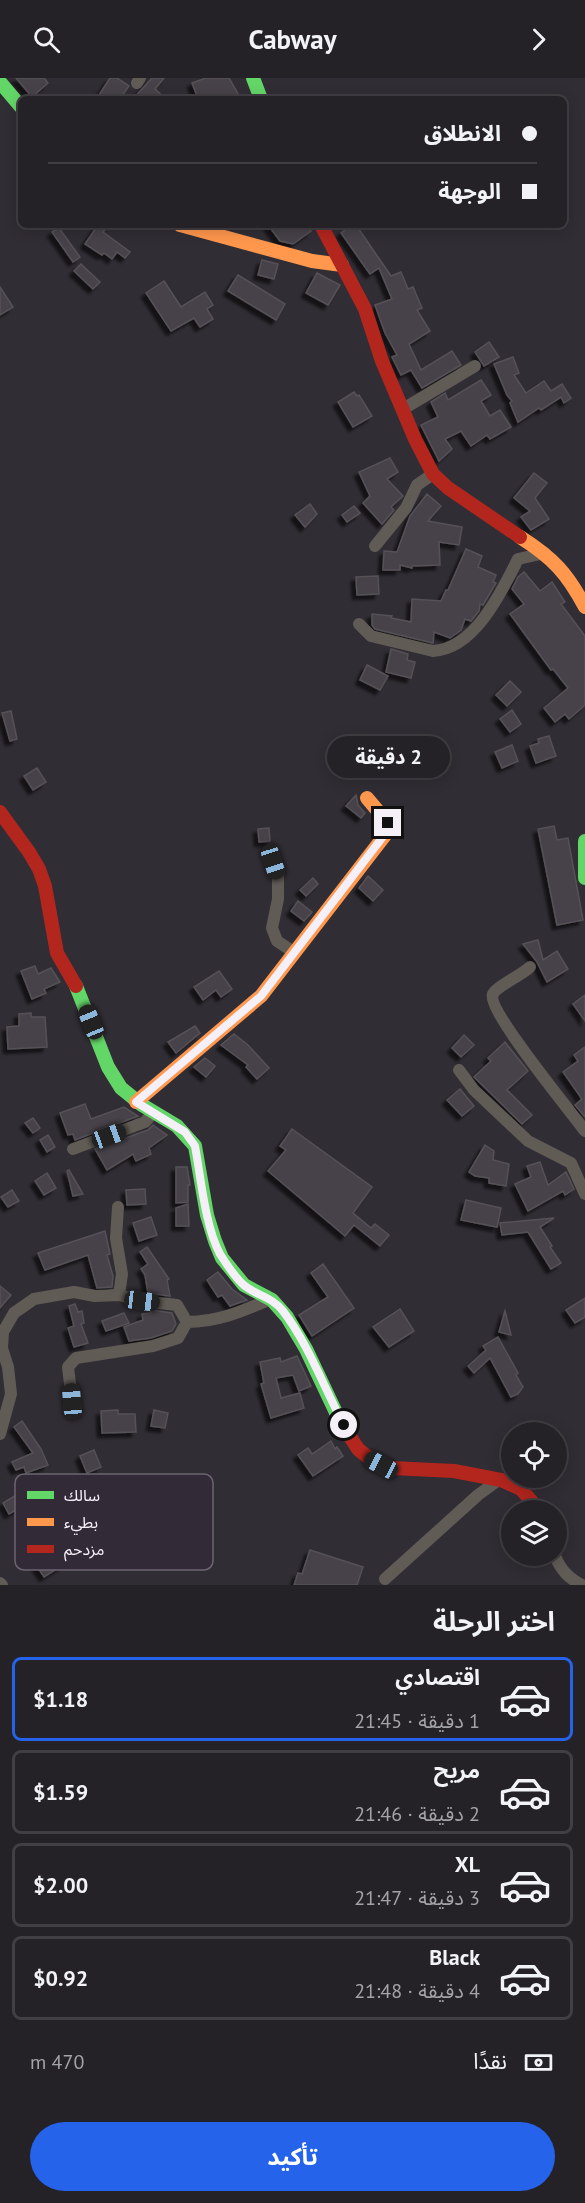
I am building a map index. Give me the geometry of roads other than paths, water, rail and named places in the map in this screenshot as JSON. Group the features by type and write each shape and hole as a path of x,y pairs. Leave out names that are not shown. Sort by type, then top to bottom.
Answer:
{"street":[{"path":"253,78 260,96"},
{"path":"0,82 18,103"},
{"path":"190,228 312,261 342,266"},
{"path":"323,228 365,309 382,361 415,439 433,474 448,488 545,553 570,579 585,608"},
{"path":"403,409 475,366"},
{"path":"375,546 406,508 417,485 433,474"},
{"path":"359,624 371,636 424,649 442,650 460,641 479,624 492,607 518,559 545,553"},
{"path":"570,579 585,587"},
{"path":"136,1102 261,996 388,830 388,823 367,798"},
{"path":"0,812 34,861 42,877 50,927 58,955 79,992 114,1079 123,1092 136,1102 185,1132 195,1146 210,1224 219,1251 231,1271 246,1287 271,1299 283,1312 300,1337 351,1439 367,1458 395,1469 435,1469 501,1479"},
{"path":"585,841 585,878"},
{"path":"273,862 278,877 278,898 272,928 277,941 295,952"},
{"path":"530,967 494,991 492,997 494,1006 508,1030 585,1131"},
{"path":"459,1070 474,1090 528,1141 571,1163 585,1194"},
{"path":"73,1149 145,1122 153,1113"},
{"path":"118,1207 116,1238 122,1274 119,1295"},
{"path":"0,1434 11,1394 1,1331 14,1313 34,1299 74,1292 95,1296 119,1295 142,1301 177,1305 187,1322"},
{"path":"187,1322 223,1319 271,1299"},
{"path":"72,1401 69,1367 76,1358 153,1346 170,1341 178,1338 187,1322"},
{"path":"385,1579 478,1495 501,1479"},
{"path":"520,1488 533,1500"},
{"path":"559,1566 570,1579 582,1585"}]}
